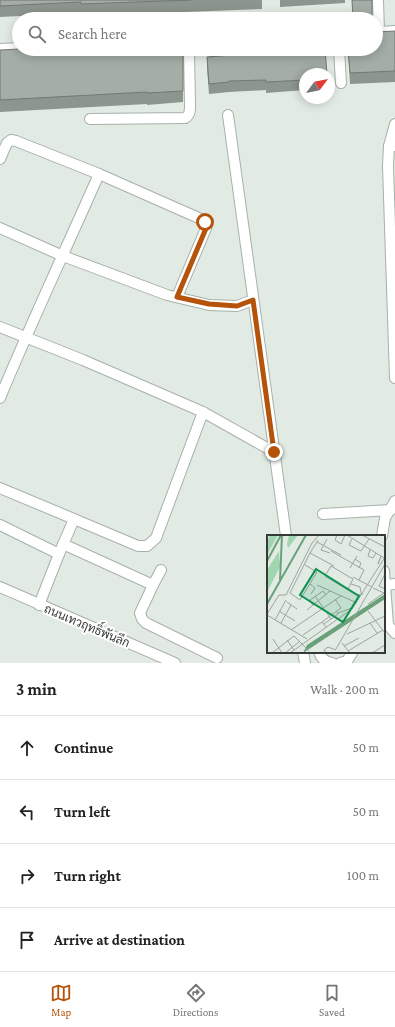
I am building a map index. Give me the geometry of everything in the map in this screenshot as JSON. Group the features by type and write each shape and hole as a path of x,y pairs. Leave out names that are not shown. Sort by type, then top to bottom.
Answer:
{"street":[{"path":"378,0 378,12"},
{"path":"383,32 395,31"},
{"path":"0,49 12,48"},
{"path":"90,119 185,118 190,113 189,56"},
{"path":"339,56 341,83"},
{"path":"228,115 286,535"},
{"path":"395,124 388,166 395,378"},
{"path":"0,159 7,143 11,140 16,141 99,174 205,222 207,226 177,297"},
{"path":"0,398 25,337 99,174"},
{"path":"0,228 63,256 167,295 209,304 237,306 253,300"},
{"path":"0,327 83,360 203,412 274,452"},
{"path":"0,488 138,546 147,546 156,538 203,412"},
{"path":"322,514 393,505"},
{"path":"382,535 385,518 393,505"},
{"path":"39,605 74,519"},
{"path":"0,525 59,554"},
{"path":"63,544 153,585"},
{"path":"161,570 140,613 142,619 146,623 217,658"},
{"path":"385,573 390,584 388,625 395,633"},
{"name":"ถนนเทวฤทธิ์พันลึก","path":"0,588 175,663"},
{"path":"303,653 305,663"},
{"path":"319,653 326,662 332,663"},
{"path":"340,663 348,661 352,653"}],"building":[{"path":"0,0 191,0 81,4 81,2 0,6"},
{"path":"352,0 372,0 372,12 353,12"},
{"path":"395,31 395,71 350,73 349,56 383,56 383,32"},
{"path":"12,49 12,56 183,56 183,91 0,100 0,50"},
{"path":"326,56 327,68 299,68 299,80 266,82 266,80 229,81 209,84 207,57"}],"route":[{"path":"205,222 207,226 177,297 209,304 237,306 253,300 274,452"}]}
